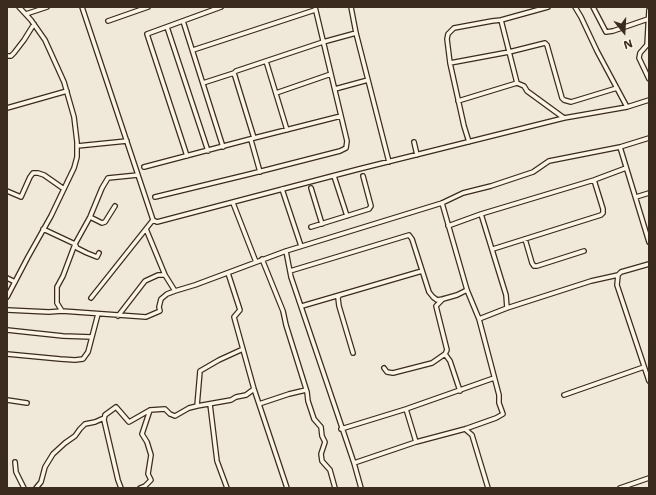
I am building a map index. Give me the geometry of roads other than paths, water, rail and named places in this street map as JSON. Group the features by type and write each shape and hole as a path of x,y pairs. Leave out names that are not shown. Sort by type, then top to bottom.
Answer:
{"street":[{"path":"7,297 51,216 74,168 77,157 74,117 67,91 49,48 34,24 19,7"},
{"path":"26,14 47,7"},
{"path":"82,7 153,220"},
{"path":"108,21 136,9 148,7"},
{"path":"187,156 147,34 221,7"},
{"path":"351,7 356,33 389,162"},
{"path":"469,142 450,63 447,39 450,31 454,28 492,20 501,20 548,7"},
{"path":"575,7 627,107"},
{"path":"593,7 606,32 648,19"},
{"path":"155,197 345,150 347,146 315,8 193,50"},
{"path":"649,10 647,45 640,53 639,58 649,79"},
{"path":"501,20 517,83"},
{"path":"183,21 223,147"},
{"path":"7,56 11,56 14,53 34,24"},
{"path":"167,26 208,151"},
{"path":"203,83 323,42 356,33"},
{"path":"450,63 509,52 545,43 562,98 567,102 617,88"},
{"path":"266,61 287,130"},
{"path":"234,73 260,172"},
{"path":"276,93 331,74"},
{"path":"335,89 368,80"},
{"path":"458,101 517,83 524,86 527,91 564,118"},
{"path":"7,108 67,91"},
{"path":"153,220 157,222 564,118 627,107 649,100"},
{"path":"144,167 341,116"},
{"path":"7,310 49,312 62,311 146,318 160,311 159,307 161,299 167,294 228,273 262,259 442,203 463,193 491,186 533,172 549,161 620,146 649,138"},
{"path":"77,146 127,141"},
{"path":"414,142 417,155"},
{"path":"620,146 649,242"},
{"path":"448,226 481,214 594,180 626,168"},
{"path":"7,191 21,197 30,177 33,173 38,172 64,189"},
{"path":"62,311 57,303 57,287 75,244 90,216 102,188 108,178 138,175"},
{"path":"334,176 347,216"},
{"path":"311,227 369,209 371,206 363,176"},
{"path":"493,249 601,215 603,213 603,209 594,180"},
{"path":"311,188 322,224"},
{"path":"282,189 301,246"},
{"path":"636,197 649,193"},
{"path":"233,203 256,262"},
{"path":"354,463 416,442 465,429 504,414 499,403 499,395 479,319 467,290 442,203"},
{"path":"90,216 102,223 105,222 115,206"},
{"path":"481,214 506,295 507,308"},
{"path":"91,298 153,220"},
{"path":"43,229 75,244 77,248 87,253 97,257 99,253"},
{"path":"146,229 175,291"},
{"path":"290,271 409,235 412,239 429,292 437,300 457,295 467,290"},
{"path":"525,239 534,266 584,251"},
{"path":"286,251 290,271 361,488"},
{"path":"262,259 283,311 314,419 321,427 322,436 325,442 321,454 322,461 330,470 335,488"},
{"path":"479,319 507,308 591,281 618,275 649,264"},
{"path":"302,306 422,271"},
{"path":"228,273 240,310 234,317 254,389 287,488"},
{"path":"118,316 145,281 158,275 166,274"},
{"path":"618,275 617,286 649,381"},
{"path":"7,278 15,282"},
{"path":"339,296 339,306 353,353"},
{"path":"384,368 387,372 393,373 432,363 445,354 447,350 436,306 443,299"},
{"path":"7,354 75,360 83,359 88,352 98,314"},
{"path":"7,330 63,336 92,337"},
{"path":"196,406 200,371 243,349"},
{"path":"445,354 450,361 460,391"},
{"path":"564,395 644,367"},
{"path":"341,429 406,409 494,378"},
{"path":"36,488 41,482 44,467 53,454 75,436 86,424 104,418 105,415 116,408 129,422 150,410 165,409 170,414 176,416 189,408 231,400 236,397 246,395 254,389"},
{"path":"259,404 306,390"},
{"path":"7,400 27,403"},
{"path":"210,404 217,461 227,488"},
{"path":"406,409 416,442"},
{"path":"140,488 145,486 151,480 148,474 151,454 148,442 142,434 150,410"},
{"path":"104,418 121,488"},
{"path":"465,429 472,435 488,488"},
{"path":"15,462 16,472 24,488"},
{"path":"620,488 649,478"}]}
